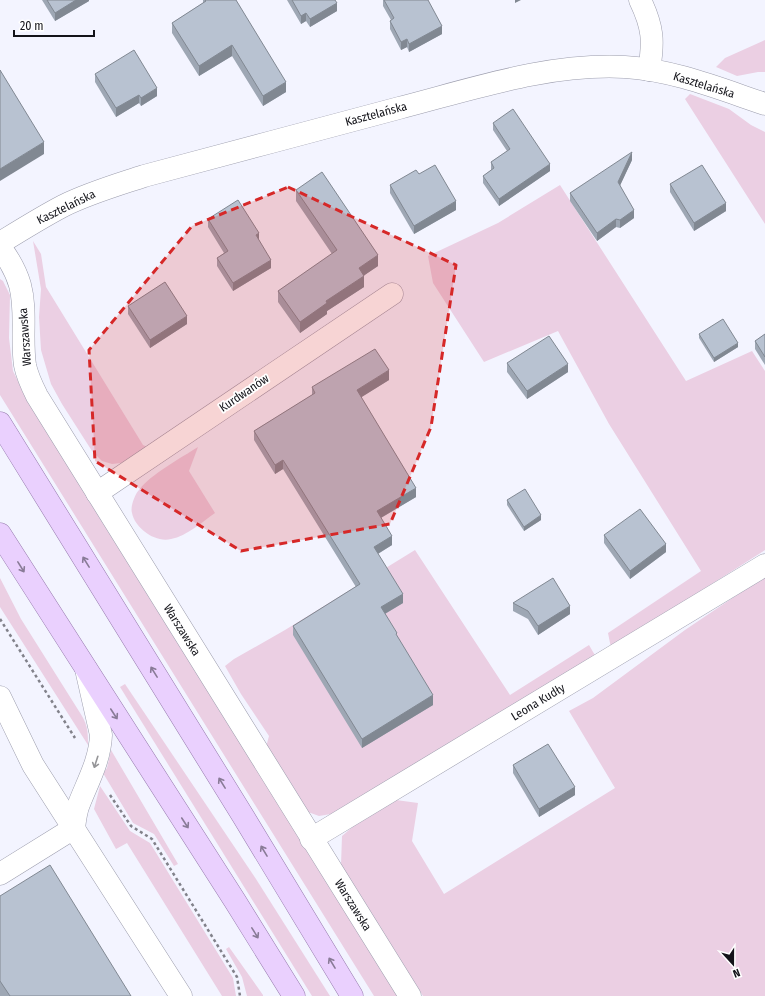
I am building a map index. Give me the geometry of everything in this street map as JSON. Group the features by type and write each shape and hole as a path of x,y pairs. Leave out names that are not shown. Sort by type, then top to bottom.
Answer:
{"main road":[{"path":"0,423 243,816 352,996"},
{"path":"0,534 235,901 294,996"}],"street":[{"path":"640,0 651,28 653,46 649,70"},
{"name":"Kasztelańska","path":"0,243 64,206 86,196 144,176 471,89 526,76 574,68 627,67 678,76 765,104"},
{"name":"Warszawska","path":"0,247 13,267 20,287 24,320 25,365 32,387 311,839 410,996"},
{"name":"Kurdwanów","path":"97,493 392,294"},
{"path":"0,441 42,491"},
{"name":"Leona Kudły","path":"311,839 765,565"},
{"path":"0,874 74,828 78,806 94,768 101,735 86,669"},
{"path":"0,696 33,765 181,996"}],"path":[{"path":"0,619 131,826 152,839 238,977 240,996"}],"highlighted area":[{"path":"288,187 456,265 431,427 390,524 241,551 95,461 89,350 192,226"}],"shaded area":[{"path":"765,40 765,72 737,76 716,67 725,58"},
{"path":"690,94 729,109 751,125 765,132 765,224 685,99"},
{"path":"560,185 686,381 752,351 765,371 765,550 611,648 608,633 701,571 609,424 558,331 484,362 433,283 428,256 498,223"},
{"path":"33,241 41,254 46,287 143,445 152,449 130,462 112,464 102,461 92,451 51,384 41,350 39,317 41,289"},
{"path":"0,279 3,281 10,295 9,338 13,371 26,397 109,533 398,996 374,996 0,395"},
{"path":"198,447 189,471 215,513 183,535 165,540 152,536 141,529 134,519 132,507 137,492 158,472"},
{"path":"415,550 510,695 589,645 596,657 337,813 319,816 308,812 266,747 269,736 241,694 225,666 234,659 285,630"},
{"path":"765,576 765,996 423,996 341,865 342,836 356,824 396,800 418,803 412,841 444,894 615,788 569,711 593,698 685,630"},
{"path":"0,578 21,619 84,720 87,730 88,745 0,607"},
{"path":"125,684 256,879 330,996 312,996 120,687"},
{"path":"111,750 178,864 174,866 154,834 133,823 103,773 107,768"},
{"path":"100,786 130,831 150,843 233,978 236,996 222,996 127,843 116,849 94,809"},
{"path":"229,947 263,996 247,996 242,977 226,949"}],"building":[{"path":"47,0 76,0 55,13"},
{"path":"205,0 236,0 286,82 263,96 232,45 199,66 172,23 206,1"},
{"path":"292,0 335,0 337,3 310,19 306,13 301,16"},
{"path":"384,0 428,0 442,26 409,44 407,39 401,42 390,21 394,18"},
{"path":"134,50 157,88 141,98 139,95 116,108 95,74"},
{"path":"0,70 44,142 0,169"},
{"path":"513,109 550,164 499,199 483,176 494,168 491,162 510,149 493,123"},
{"path":"632,152 618,182 634,210 620,220 616,219 597,233 570,193"},
{"path":"435,165 456,201 414,226 390,185 416,170 419,174"},
{"path":"702,165 726,203 694,223 670,184"},
{"path":"322,172 378,255 359,268 364,276 326,301 327,303 300,322 278,291 337,250 296,190"},
{"path":"238,200 259,233 256,235 271,260 233,283 217,258 228,251 208,219"},
{"path":"165,282 187,316 150,340 128,306"},
{"path":"723,319 738,343 714,358 699,334"},
{"path":"765,334 765,357 755,341"},
{"path":"549,336 568,364 527,391 507,363"},
{"path":"375,349 389,370 357,390 416,488 377,511 392,536 374,547 403,594 381,607 433,695 362,739 293,626 360,584 283,460 275,465 254,431 315,393 312,387"},
{"path":"525,489 541,515 524,527 507,500"},
{"path":"640,509 666,544 630,571 604,535"},
{"path":"553,578 570,606 538,626 528,611 513,603"},
{"path":"548,744 575,787 539,809 513,765"},
{"path":"50,865 131,996 10,996 0,981 0,896"}]}
